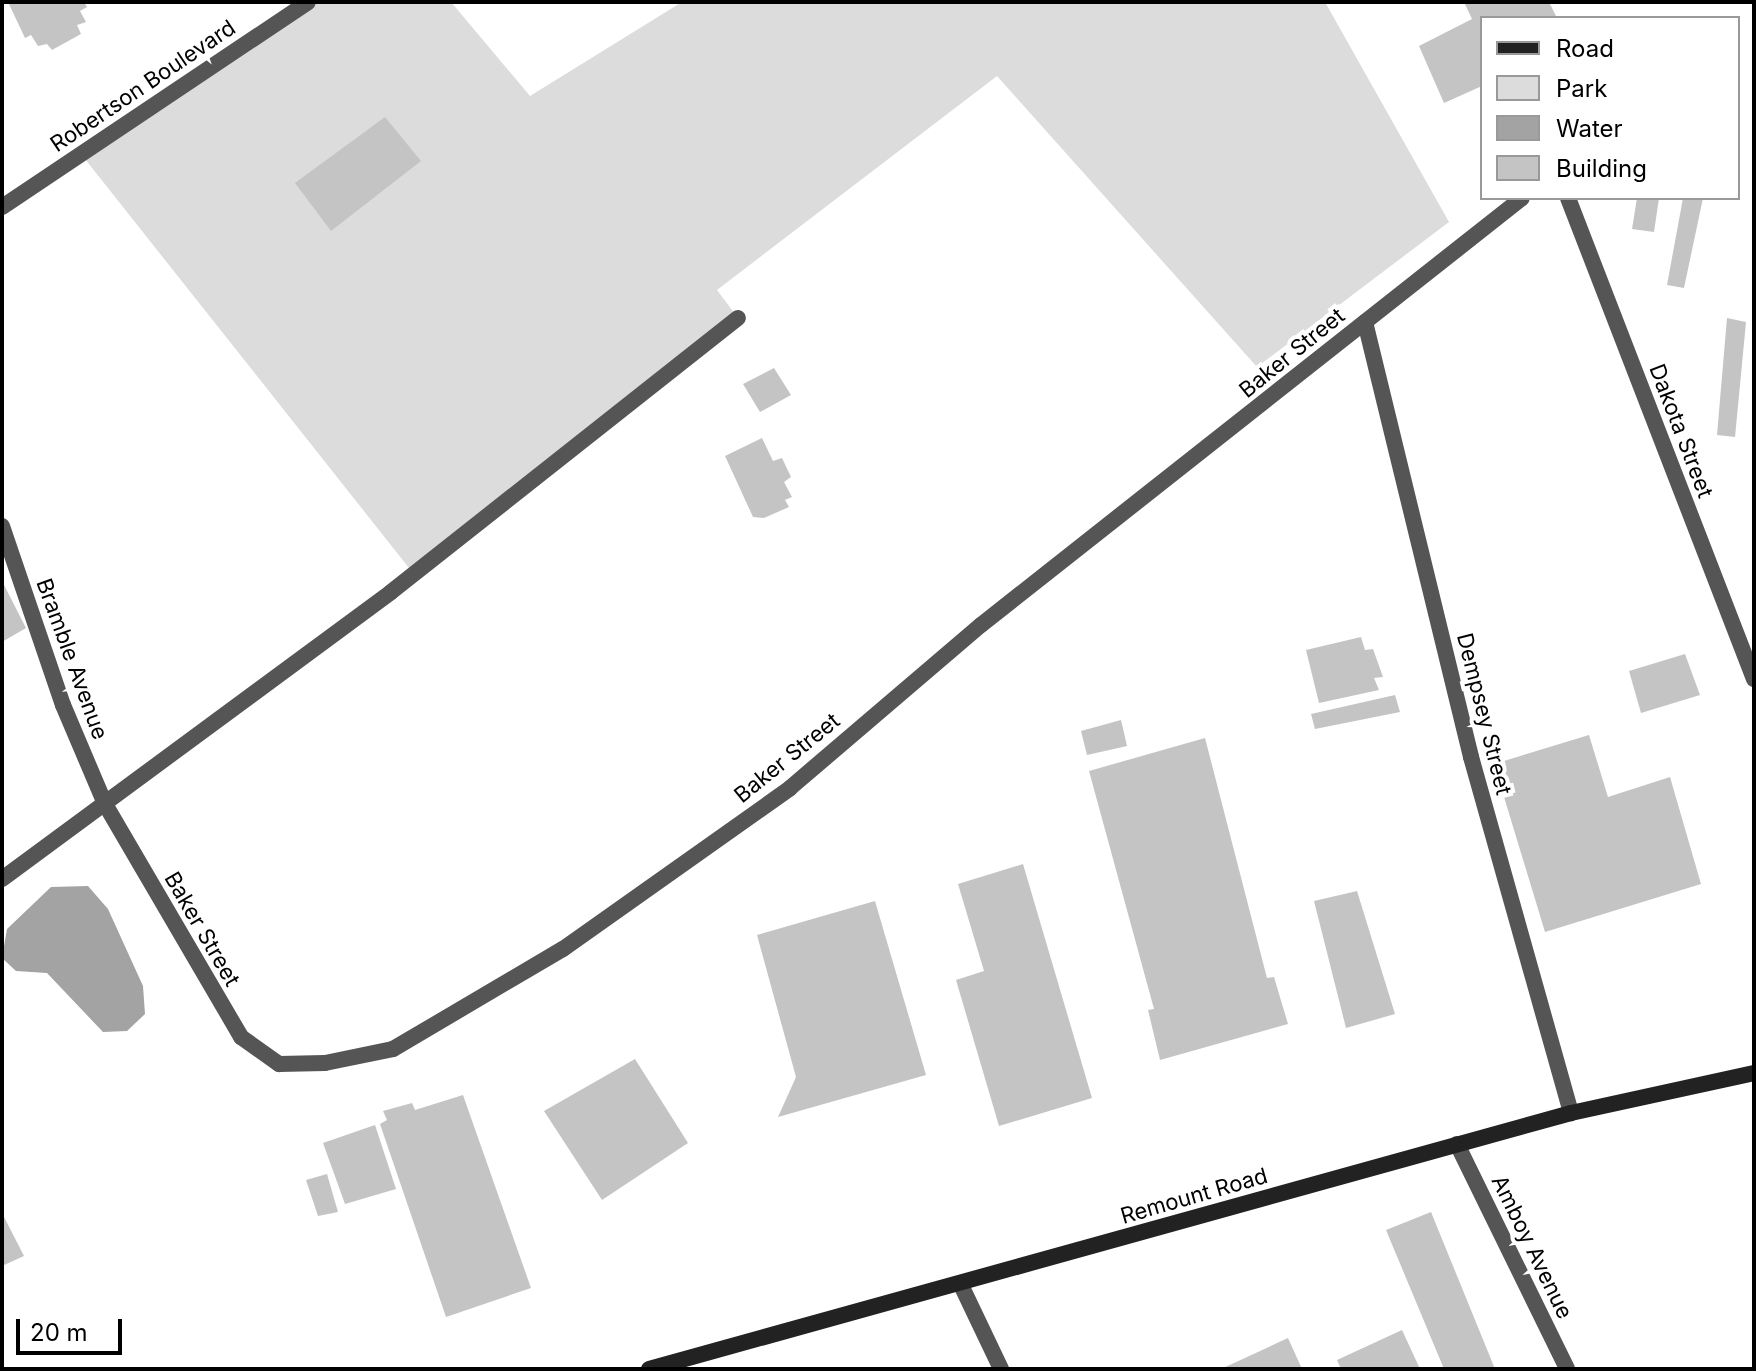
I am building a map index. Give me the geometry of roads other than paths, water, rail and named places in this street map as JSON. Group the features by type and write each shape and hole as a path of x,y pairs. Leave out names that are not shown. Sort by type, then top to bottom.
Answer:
{"main road":[{"name":"Remount Road","path":"649,1369 961,1285 1571,1113 1754,1073"}],"street":[{"name":"Robertson Boulevard","path":"2,207 308,2"},
{"name":"Baker Street","path":"105,804 241,1037 279,1064 325,1063 393,1049 563,949 790,788 981,625 1519,200"},
{"name":"Dakota Street","path":"1569,200 1754,679"},
{"path":"2,879 391,592 738,318"},
{"name":"Dempsey Street","path":"1365,322 1471,757 1571,1113"},
{"name":"Bramble Avenue","path":"2,526 63,705 105,804"},
{"name":"Amboy Avenue","path":"1457,1144 1567,1369"},
{"path":"961,1285 1001,1369"}],"water":[{"path":"88,886 108,909 143,986 145,1014 127,1031 103,1032 47,973 16,971 2,958 7,929 51,887"}]}
